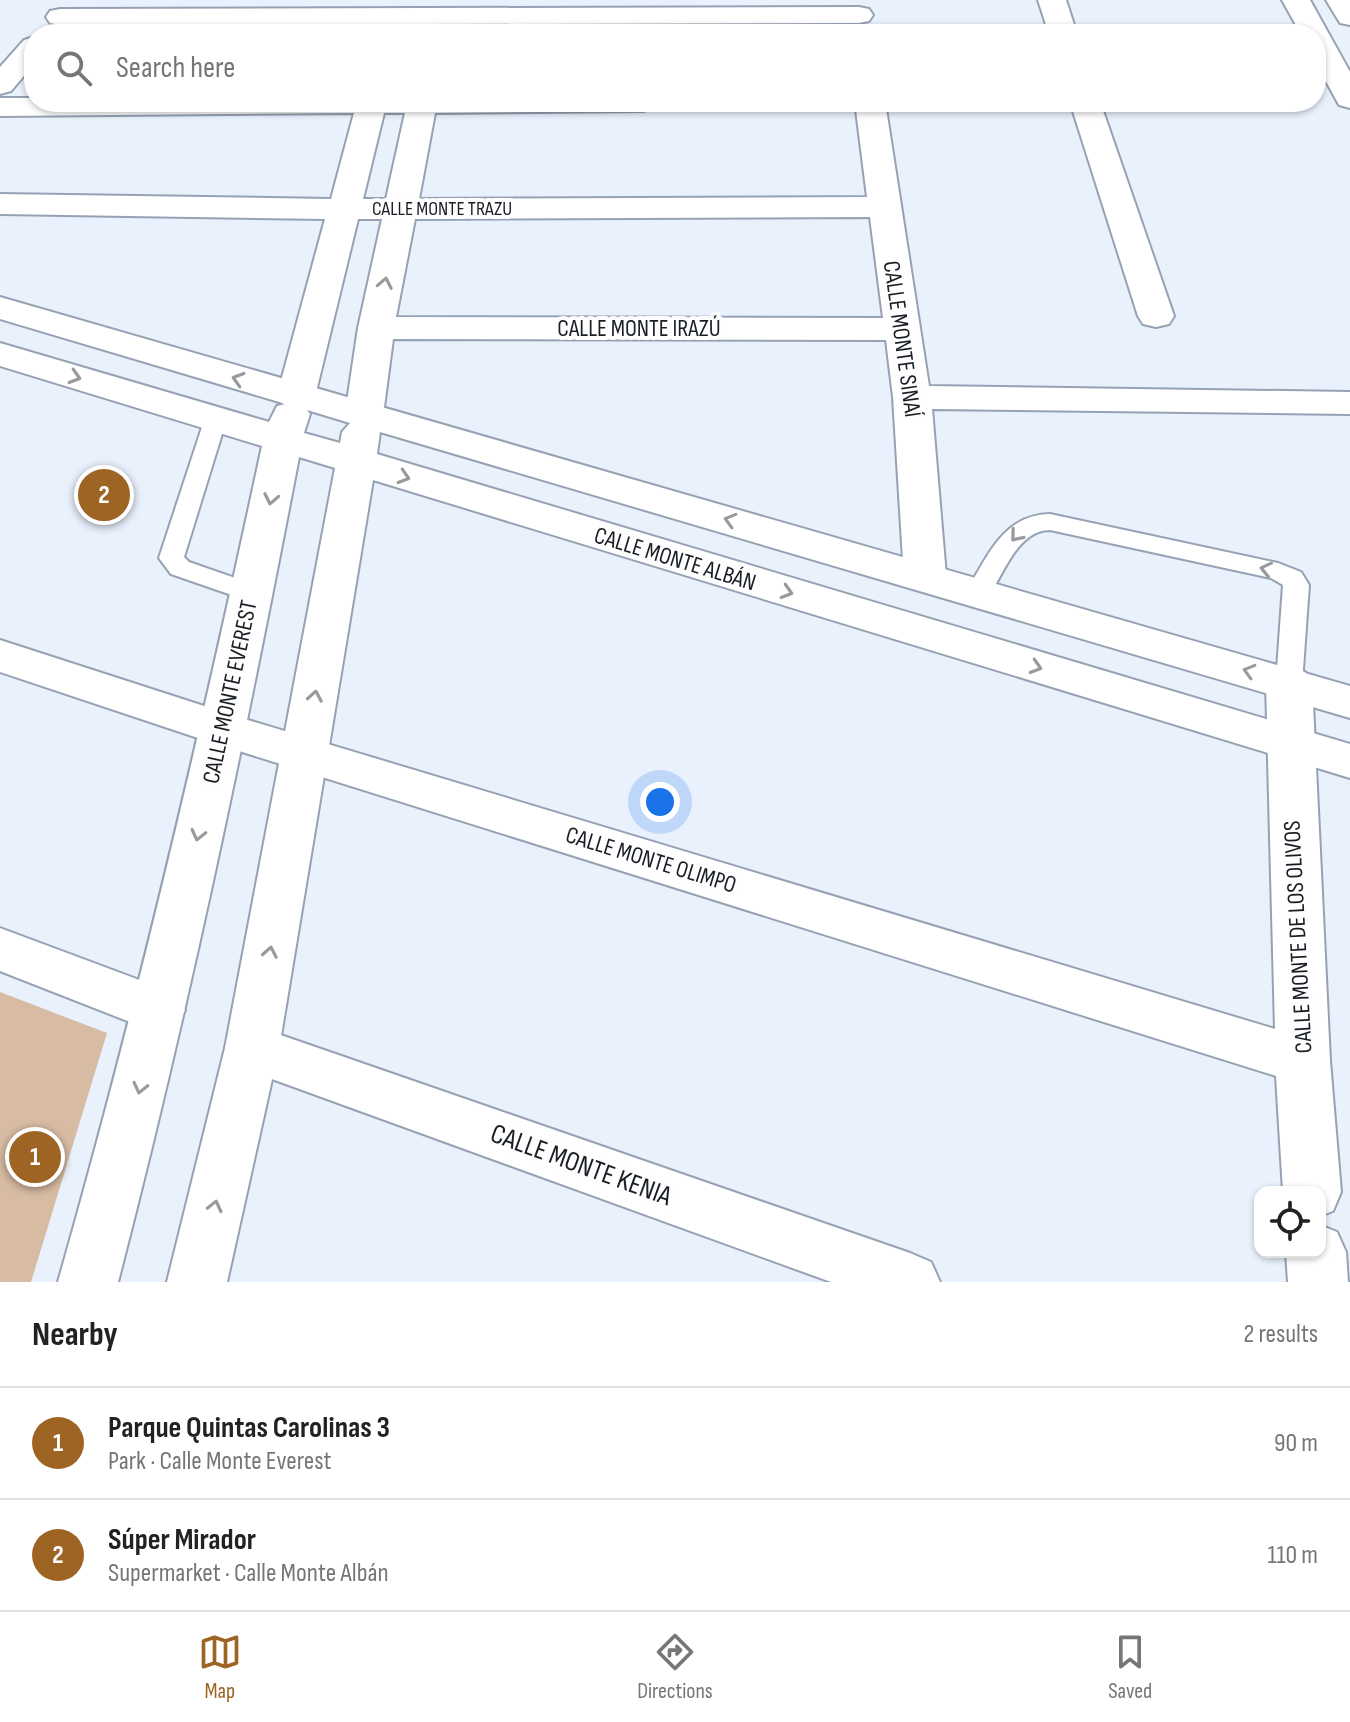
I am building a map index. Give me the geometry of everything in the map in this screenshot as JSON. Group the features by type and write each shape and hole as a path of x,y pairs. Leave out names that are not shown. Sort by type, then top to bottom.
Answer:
{"street":[{"path":"1052,0 1060,24"},
{"path":"1296,0 1309,24"},
{"path":"1340,0 1350,17"},
{"path":"60,17 859,16"},
{"path":"1326,55 1350,99"},
{"path":"0,85 24,57"},
{"path":"0,107 24,107"},
{"name":"CALLE MONTE EVEREST","path":"88,1282 135,1111 223,729 282,442 370,112"},
{"path":"197,1282 252,1048 364,415 376,328 419,112"},
{"name":"CALLE MONTE SINAÍ","path":"871,112 912,397 925,576"},
{"path":"1088,112 1156,316"},
{"name":"CALLE MONTE TRAZU","path":"0,204 345,209 883,207"},
{"path":"0,308 1350,702"},
{"name":"CALLE MONTE IRAZÚ","path":"376,328 901,329"},
{"name":"CALLE MONTE ALBÁN","path":"0,354 282,442 1350,761"},
{"path":"912,397 1350,403"},
{"name":"CALLE MONTE OLIMPO","path":"0,656 223,729 1303,1061"},
{"name":"CALLE MONTE DE LOS OLIVOS","path":"1289,683 1303,1061 1312,1186"},
{"path":"0,949 158,1010"},
{"name":"CALLE MONTE KENIA","path":"252,1048 910,1282"},
{"path":"1316,1258 1318,1282"}],"lane":[{"path":"215,421 171,558 180,568 252,593"},
{"path":"979,592 1015,535 1023,526 1035,522 1050,522 1278,571 1292,578 1296,585 1289,683"}],"shaded area":[{"path":"0,992 107,1033 31,1282 0,1282"}],"place":[{"name":"Súper Mirador","path":"104,495"},
{"name":"Parque Quintas Carolinas 3","path":"35,1157"}]}
